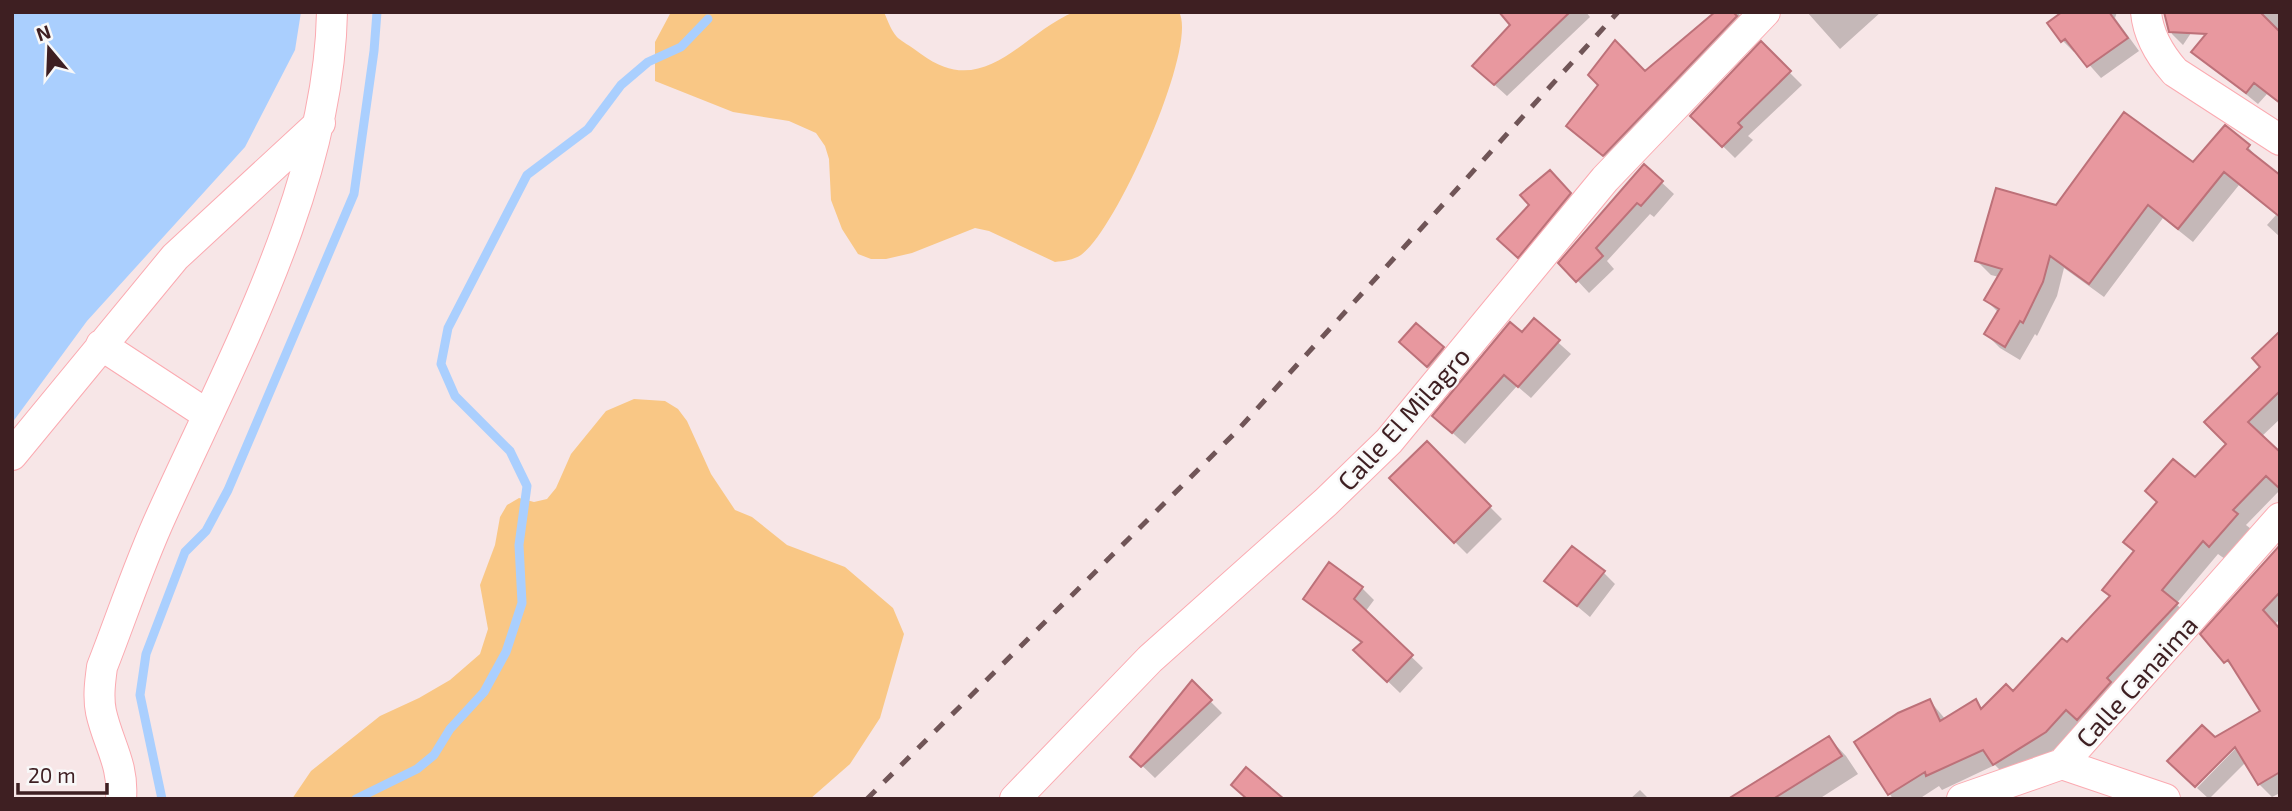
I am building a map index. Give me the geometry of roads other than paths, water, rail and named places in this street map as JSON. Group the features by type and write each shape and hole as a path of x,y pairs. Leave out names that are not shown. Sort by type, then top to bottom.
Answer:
{"street":[{"path":"121,799 123,777 101,713 99,691 103,667 160,517 233,362 296,201 321,123 331,55 332,12"},
{"name":"Calle El Milagro","path":"1016,799 1159,650 1326,502 1389,441 1605,178 1765,12"},
{"path":"2150,26 2162,58 2175,72 2280,140"},
{"path":"12,455 175,257 321,123"},
{"path":"101,345 208,415"},
{"name":"Calle Canaima","path":"1962,799 2062,764 2280,518"},
{"path":"2062,764 2165,799"}],"water":[{"path":"12,12 301,12 295,50 245,147 87,321 12,423"}],"waterway":[{"path":"162,799 140,695 146,654 185,552 206,531 228,490 354,194 377,12"},
{"path":"356,799 417,769 434,755 450,729 484,692 506,652 522,603 519,545 527,486 510,451 455,396 441,364 448,328 527,175 588,129 621,85 648,62 681,47 708,19"}],"railway":[{"path":"867,799 1235,433 1618,12"}]}
